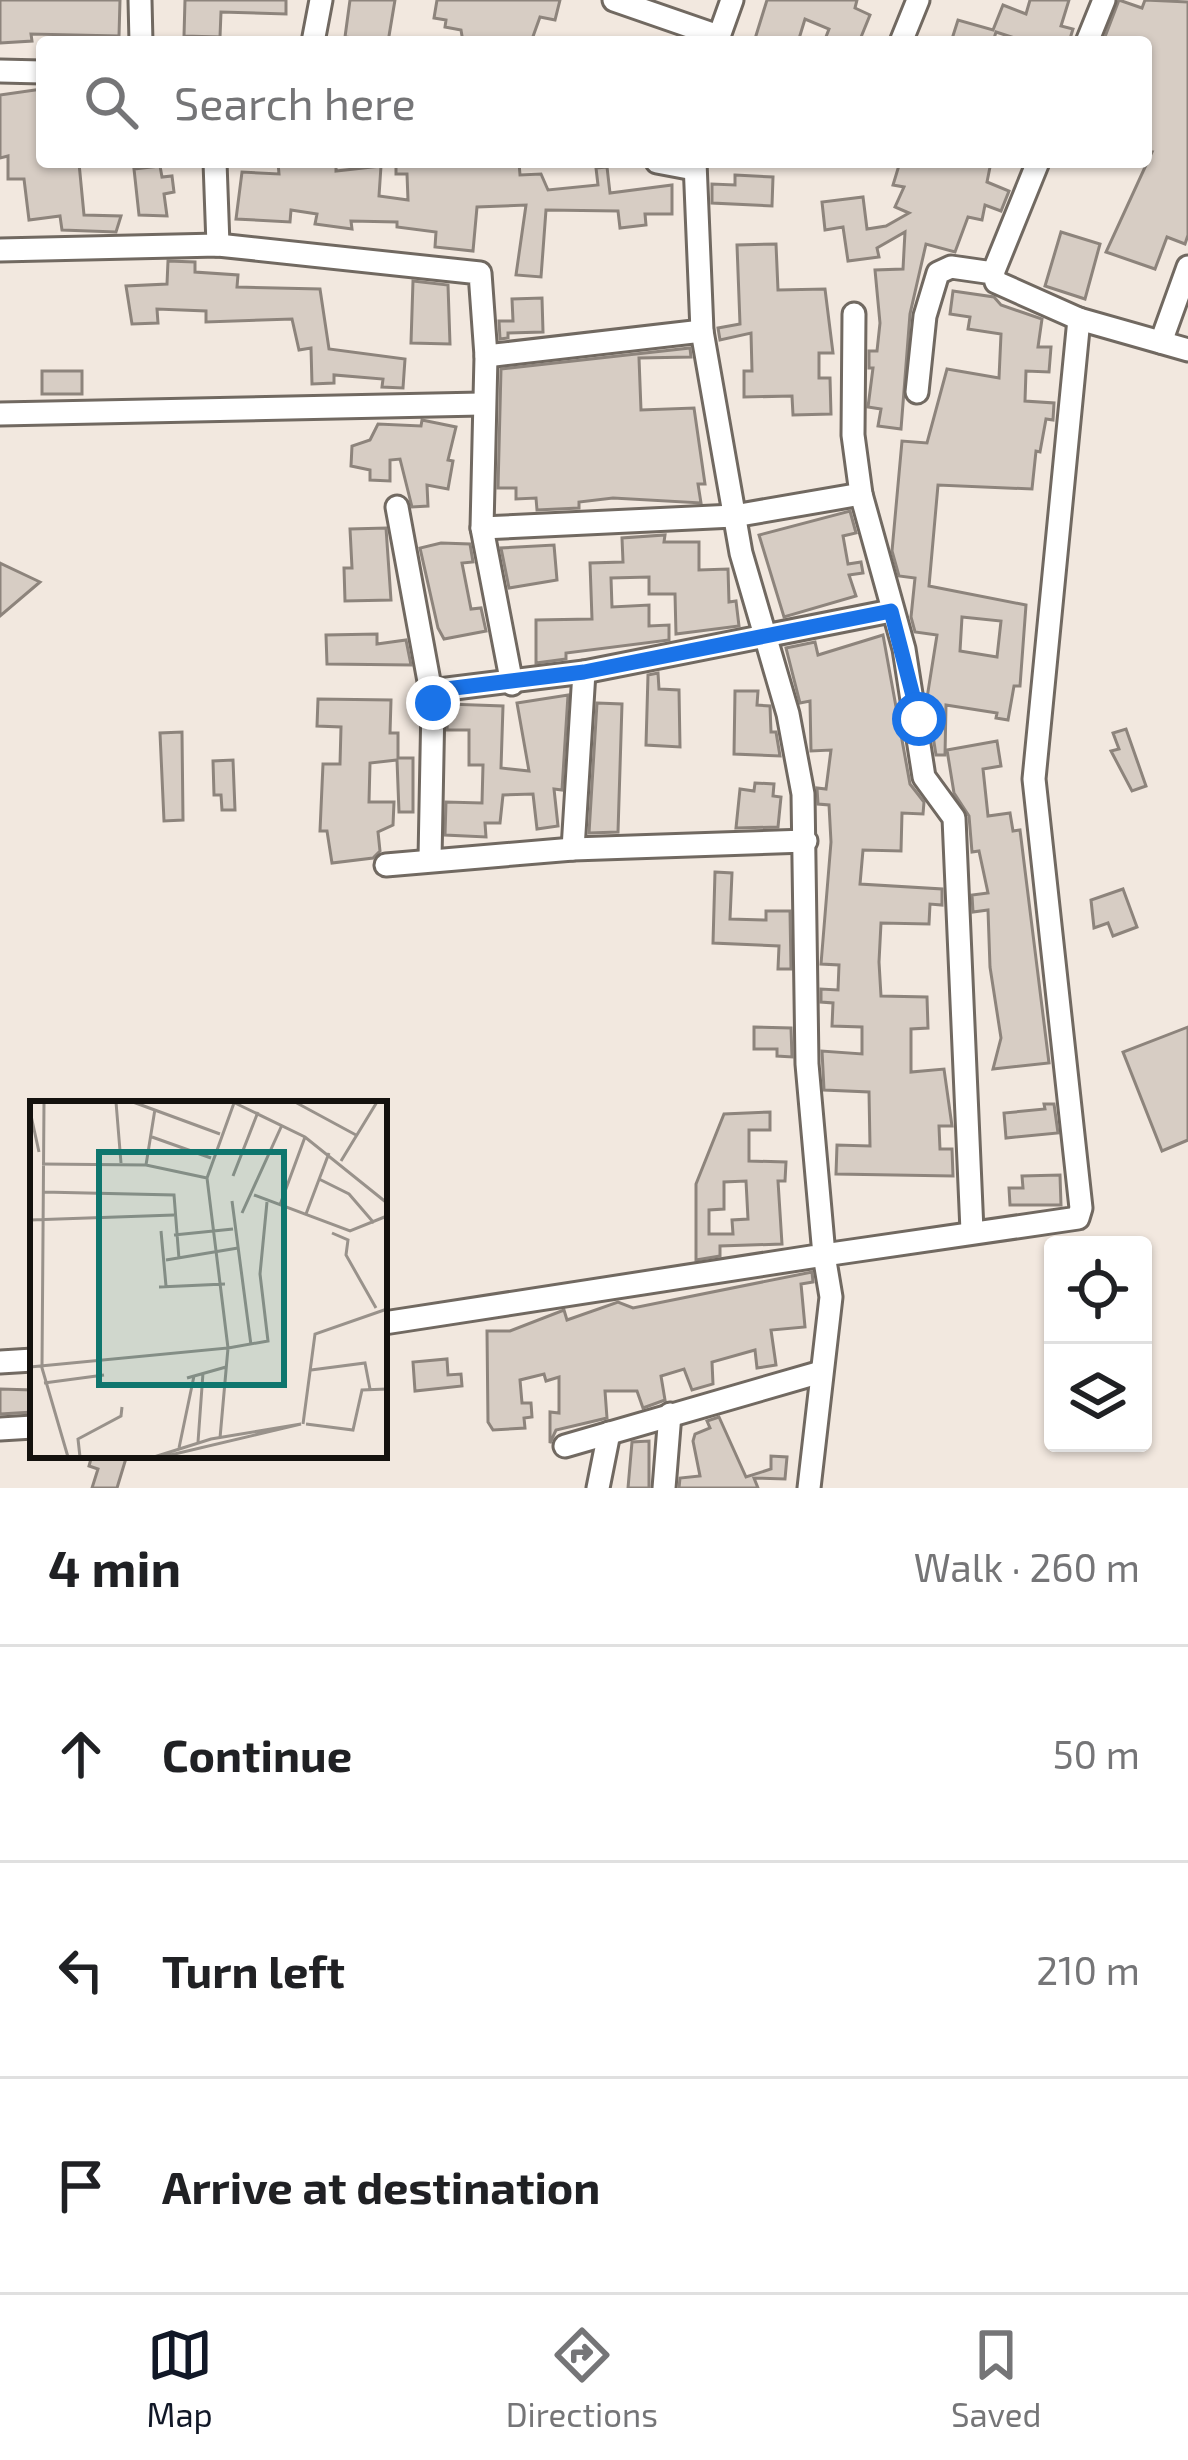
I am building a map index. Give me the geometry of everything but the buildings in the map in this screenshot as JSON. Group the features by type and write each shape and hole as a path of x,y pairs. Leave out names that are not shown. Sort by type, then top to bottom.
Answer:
{"street":[{"path":"140,0 141,36"},
{"path":"314,36 321,0"},
{"path":"614,0 709,36"},
{"path":"718,36 732,0"},
{"path":"903,36 918,0"},
{"path":"1089,36 1104,0"},
{"path":"0,71 36,72"},
{"path":"215,168 218,245"},
{"path":"694,168 702,331 734,516 803,794 807,1064 831,1297 809,1488"},
{"path":"1036,168 993,273 996,282 1079,320 1188,350"},
{"path":"0,250 218,245 480,273 485,356 482,528 512,684"},
{"path":"917,392 926,316 938,273 951,267 993,273"},
{"path":"1161,342 1188,267"},
{"path":"854,314 853,435 861,494 919,719 925,777 954,818 972,1231"},
{"path":"387,1323 972,1231 1078,1219 1081,1208 1034,779 1079,320"},
{"path":"485,356 702,331"},
{"path":"0,414 481,404"},
{"path":"482,528 734,516 861,494"},
{"path":"397,507 430,691 430,860"},
{"path":"430,691 584,672 891,611"},
{"path":"573,849 584,672"},
{"path":"386,865 573,849 806,841"},
{"path":"0,1362 30,1360"},
{"path":"565,1446 820,1372"},
{"path":"664,1488 670,1414"},
{"path":"0,1429 30,1427"},
{"path":"598,1488 609,1433"}],"route":[{"path":"433,703 430,691 584,672 891,611 919,719"}]}
